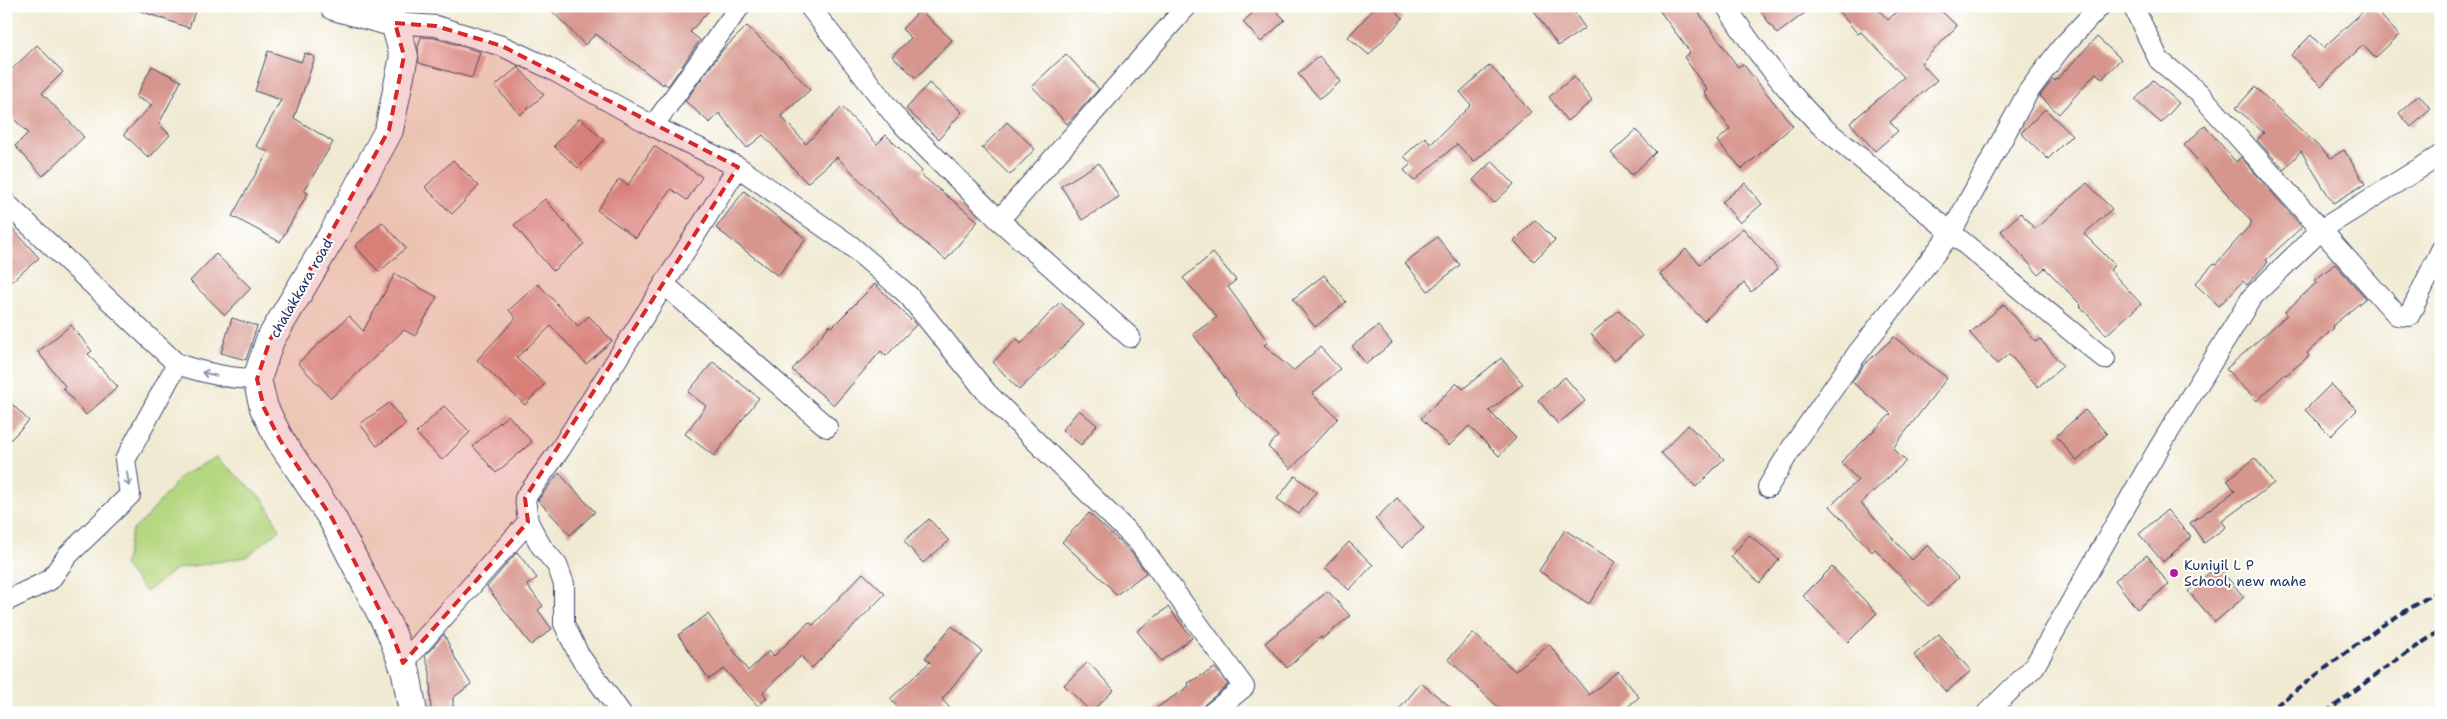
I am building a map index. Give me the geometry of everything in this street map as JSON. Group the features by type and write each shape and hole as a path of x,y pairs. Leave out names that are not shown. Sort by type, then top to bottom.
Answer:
{"main road":[{"path":"334,6 395,23"},
{"name":"chalakkara road","path":"257,379 270,340 332,236 389,130 404,56 395,23"},
{"path":"257,379 264,408 280,440 332,518 391,632 403,664 413,713"}],"street":[{"path":"653,126 740,6"},
{"path":"809,6 898,120 999,220 1130,337"},
{"path":"999,220 1187,6"},
{"path":"1726,6 1748,42 1786,89 1819,124 2105,359"},
{"path":"1768,487 1791,449 1857,354 1951,233 2028,92 2061,48 2100,6"},
{"path":"2134,6 2159,60 2199,93 2397,315 2408,316 2441,250"},
{"path":"395,23 436,26 502,46 547,67 653,126 738,167 850,245 908,295 987,393 1139,543 1244,687 1212,713"},
{"path":"1987,713 2034,667 2160,446 2252,298 2322,229 2441,155"},
{"path":"621,713 578,655 564,624 564,584 557,565 541,546 528,522 526,498 561,448 738,167"},
{"path":"6,203 177,364 205,373 235,379 257,379"},
{"path":"664,284 827,427"},
{"path":"6,601 50,580 68,555 130,495 125,460 177,364"},
{"path":"403,664 528,522"}],"highlighted area":[{"path":"395,23 436,26 502,46 738,167 525,498 528,522 403,663 391,632 332,518 280,440 264,408 257,379 270,340 389,130 404,56"}],"green space":[{"path":"216,457 264,500 280,530 246,557 176,569 146,592 124,566 132,531 147,517 181,476"}],"building":[{"path":"135,6 197,6 189,28 135,9"},
{"path":"547,6 713,6 690,32 700,40 668,86 664,83 663,85 596,34 585,45"},
{"path":"1260,6 1272,6 1285,20 1261,42 1243,22"},
{"path":"1376,6 1390,6 1403,18 1369,55 1348,37"},
{"path":"1531,6 1570,6 1585,28 1558,46"},
{"path":"1656,6 1694,6 1738,67 1743,64 1793,126 1742,169 1717,141 1730,129 1704,92 1707,90 1684,57 1690,52"},
{"path":"1757,6 1814,6 1777,34"},
{"path":"1834,6 1875,6 1888,20 1902,6 1936,6 1957,26 1921,63 1937,80 1890,122 1898,131 1875,151 1850,123 1904,77 1861,32 1858,34"},
{"path":"2369,6 2372,6 2399,35 2375,58 2363,45 2321,86 2291,55 2311,35 2323,48"},
{"path":"920,10 952,40 916,78 892,56 911,38 902,29"},
{"path":"747,26 784,61 810,90 781,116 806,144 842,107 877,144 886,135 922,171 920,174 978,221 946,260 907,228 837,157 807,183 763,135 747,148 719,113 710,123 685,101 722,51"},
{"path":"421,37 434,38 480,52 472,78 419,63 418,47"},
{"path":"2097,37 2121,59 2102,79 2096,73 2059,114 2040,96 2053,79 2055,81"},
{"path":"37,45 63,72 42,93 84,137 43,176 15,146 28,133 6,111 6,75"},
{"path":"268,51 301,62 305,53 315,57 294,118 333,142 304,191 308,193 280,242 232,216 268,152 256,146 281,100 255,91"},
{"path":"1066,54 1099,89 1067,124 1032,86"},
{"path":"1319,56 1341,81 1320,99 1298,74"},
{"path":"1490,65 1531,112 1474,162 1457,144 1414,181 1404,170 1411,164 1404,156 1425,137 1431,144 1471,105 1460,92"},
{"path":"152,66 181,81 159,124 170,135 149,158 124,134 152,105 136,97"},
{"path":"518,67 544,95 520,115 495,86"},
{"path":"1574,77 1592,101 1567,121 1549,97"},
{"path":"2153,80 2179,103 2161,123 2135,100"},
{"path":"929,83 962,112 939,139 906,109"},
{"path":"2255,87 2331,158 2344,150 2365,184 2333,203 2301,151 2284,170 2257,140 2264,133 2236,108"},
{"path":"2419,95 2431,109 2411,127 2399,113"},
{"path":"2045,109 2072,135 2048,159 2021,133"},
{"path":"580,118 604,140 578,168 554,146"},
{"path":"1007,122 1035,149 1010,175 982,148"},
{"path":"2205,126 2236,162 2241,157 2302,227 2266,260 2268,262 2247,285 2243,281 2219,306 2195,284 2214,263 2216,264 2251,224 2251,221 2184,145"},
{"path":"1636,130 1656,152 1632,175 1611,153"},
{"path":"654,146 702,177 687,200 671,189 636,238 597,210 619,179 628,185"},
{"path":"453,160 479,186 452,214 425,187"},
{"path":"1492,161 1514,184 1494,203 1473,180"},
{"path":"1099,163 1119,197 1082,220 1061,186"},
{"path":"1745,183 1762,204 1740,223 1722,202"},
{"path":"2087,183 2112,209 2084,234 2115,265 2110,270 2141,304 2106,335 2081,305 2045,268 2038,274 2001,231 2021,213 2035,229"},
{"path":"744,191 806,239 778,276 716,228"},
{"path":"545,199 584,244 553,271 514,225"},
{"path":"1535,220 1555,240 1534,261 1514,241"},
{"path":"6,221 39,258 6,286"},
{"path":"382,222 406,248 379,272 355,246"},
{"path":"1743,228 1778,269 1751,292 1744,283 1704,321 1660,275 1686,249 1700,264"},
{"path":"1437,237 1460,265 1428,291 1405,263"},
{"path":"1213,253 1236,280 1228,287 1268,342 1264,345 1293,371 1320,347 1340,369 1312,394 1338,418 1291,469 1268,447 1278,436 1235,395 1236,393 1193,334 1217,317 1183,278"},
{"path":"216,254 251,288 225,315 190,281"},
{"path":"2335,264 2366,298 2332,326 2334,328 2307,353 2309,356 2285,374 2257,401 2226,369 2287,315 2285,312 2317,282 2315,280"},
{"path":"395,274 437,297 415,336 404,330 331,398 298,363 349,316 363,331"},
{"path":"1324,275 1346,302 1315,327 1293,299"},
{"path":"538,284 578,326 589,316 612,341 586,364 551,326 516,358 545,384 525,405 477,360 516,318 509,310"},
{"path":"875,284 916,325 886,356 881,351 834,405 792,370 830,325 832,327"},
{"path":"1060,302 1084,325 1019,390 993,362 1017,339 1021,344"},
{"path":"2004,304 2036,342 2040,339 2063,366 2038,387 2009,354 1997,364 1970,333"},
{"path":"1619,310 1642,336 1614,361 1591,334"},
{"path":"232,318 257,326 246,360 221,353"},
{"path":"71,325 92,351 88,354 118,387 86,415 63,388 65,386 38,352"},
{"path":"1378,326 1392,343 1366,364 1352,346"},
{"path":"1894,337 1947,378 1893,448 1906,461 1861,503 1912,560 1928,545 1958,578 1928,606 1875,549 1872,552 1830,506 1858,480 1841,462 1891,414 1852,382 1864,365"},
{"path":"1501,358 1523,384 1489,411 1516,438 1499,456 1469,426 1449,446 1421,418 1457,383 1463,389"},
{"path":"713,362 759,398 714,456 685,434 706,406 688,392"},
{"path":"1565,377 1585,401 1558,424 1538,400"},
{"path":"2331,384 2357,410 2331,436 2305,410"},
{"path":"6,398 29,421 6,444"},
{"path":"389,403 406,424 377,446 360,424"},
{"path":"444,406 470,432 442,460 416,433"},
{"path":"1079,410 1097,425 1081,445 1062,430"},
{"path":"2085,410 2107,434 2077,461 2056,436"},
{"path":"508,415 532,442 496,473 473,446"},
{"path":"1688,425 1724,459 1696,487 1661,453"},
{"path":"2255,458 2274,483 2222,521 2226,527 2204,543 2190,523 2235,491 2227,480"},
{"path":"559,473 595,512 570,535 538,500"},
{"path":"1295,476 1316,492 1299,514 1277,499"},
{"path":"1397,498 1424,528 1402,548 1375,519"},
{"path":"2167,510 2191,537 2163,562 2139,534"},
{"path":"1089,513 1131,552 1146,573 1116,595 1108,585 1062,542"},
{"path":"929,519 949,541 923,563 904,541"},
{"path":"1565,530 1615,562 1589,604 1539,571"},
{"path":"1749,535 1779,560 1760,583 1731,557"},
{"path":"1349,542 1373,565 1349,590 1325,567"},
{"path":"517,552 537,578 527,585 543,606 538,610 552,629 531,645 487,587"},
{"path":"2147,555 2169,585 2137,609 2115,580"},
{"path":"2217,566 2244,597 2215,622 2188,591"},
{"path":"1832,567 1877,613 1848,642 1803,596"},
{"path":"863,573 885,594 812,668 801,656 763,692 767,698 758,706 724,669 709,679 678,635 708,614 748,671 769,651 774,656 809,622 813,625"},
{"path":"1328,591 1350,616 1322,639 1321,637 1287,668 1265,643"},
{"path":"1168,607 1192,638 1161,661 1137,631"},
{"path":"952,626 982,651 942,699 954,713 903,713 890,699 930,662 925,658"},
{"path":"1473,633 1515,671 1549,644 1589,695 1618,671 1639,697 1621,713 1504,713 1448,659"},
{"path":"444,634 456,660 471,684 453,698 453,713 431,713 430,672 425,656"},
{"path":"1939,634 1971,671 1946,692 1914,655"},
{"path":"1088,662 1114,690 1091,712 1064,685"},
{"path":"1215,668 1228,685 1205,704 1200,713 1149,713 1189,686 1188,683"},
{"path":"1421,683 1458,713 1396,713"}],"railway":[{"path":"2266,713 2380,627 2441,589"},
{"path":"2325,713 2385,668 2441,630"}],"place":[{"name":"Kuniyil L P School, new mahe","path":"2174,573"}]}
